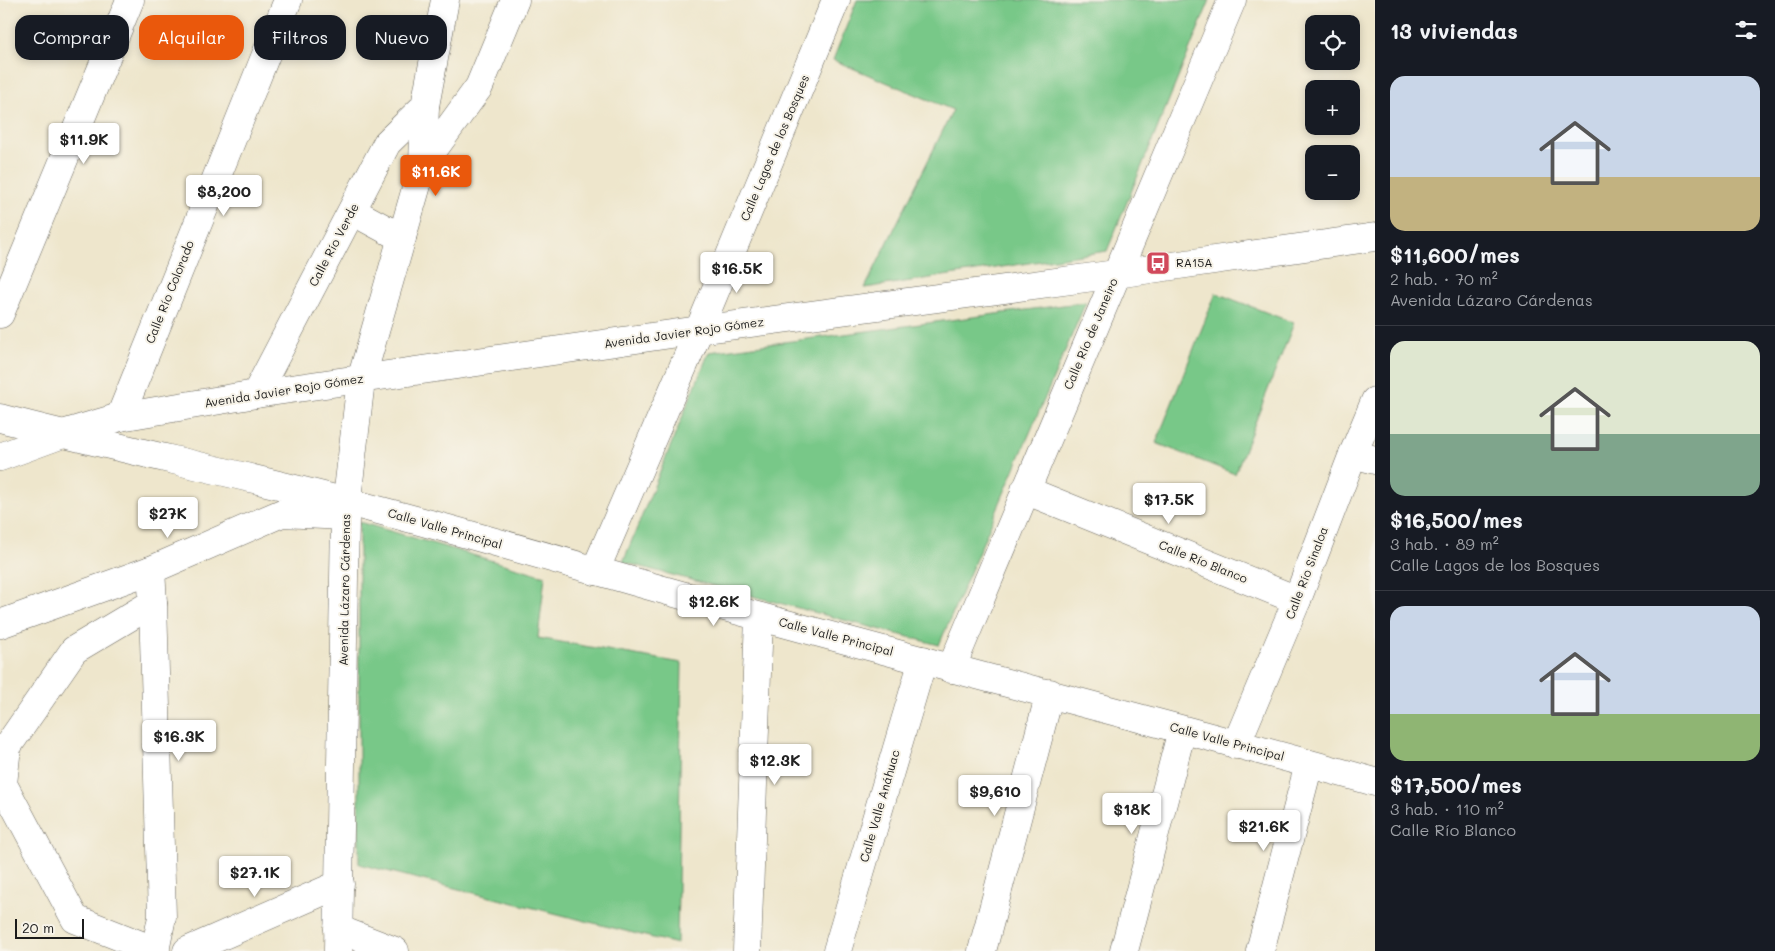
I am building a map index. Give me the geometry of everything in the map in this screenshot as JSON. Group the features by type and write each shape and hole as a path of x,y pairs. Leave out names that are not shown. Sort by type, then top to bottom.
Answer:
{"street":[{"path":"0,314 130,0"},
{"name":"Calle Río Colorado","path":"120,417 288,0"},
{"name":"Avenida Lázaro Cárdenas","path":"338,940 346,509 361,380 423,164 425,106 445,0"},
{"path":"423,164 480,88 515,0"},
{"name":"Calle Lagos de los Bosques","path":"595,571 699,330 836,0"},
{"name":"Calle Río de Janeiro","path":"951,669 1232,0"},
{"name":"Calle Río Verde","path":"256,394 387,144 425,106"},
{"path":"352,211 402,238"},
{"name":"Avenida Javier Rojo Gómez","path":"0,457 63,434 120,417 256,394 699,330 1375,237"},
{"name":"Calle Río Sinaloa","path":"1236,745 1296,600 1364,457 1375,402"},
{"name":"Calle Valle Principal","path":"0,418 346,509 595,571 951,669 1050,693 1375,782"},
{"name":"Calle Río Blanco","path":"1025,490 1296,600"},
{"path":"0,624 151,570 282,513 346,509"},
{"path":"151,570 153,603 162,917 156,951 75,919 3,784 8,747 74,650 153,603"},
{"path":"747,951 759,617"},
{"name":"Calle Valle Anáhuac","path":"838,951 923,660"},
{"path":"982,951 1050,693"},
{"path":"1124,951 1182,730"},
{"path":"1260,951 1309,764"},
{"path":"187,951 340,884"},
{"path":"338,940 395,951"}],"green space":[{"path":"857,0 1210,0 1107,251 865,288 953,110 833,60"},
{"path":"1216,293 1294,323 1235,474 1156,443"},
{"path":"1086,302 939,645 623,562 709,352"},
{"path":"359,522 545,576 538,638 682,663 677,944 359,864"}],"place":[{"name":"RA15A","path":"1158,263"}]}
